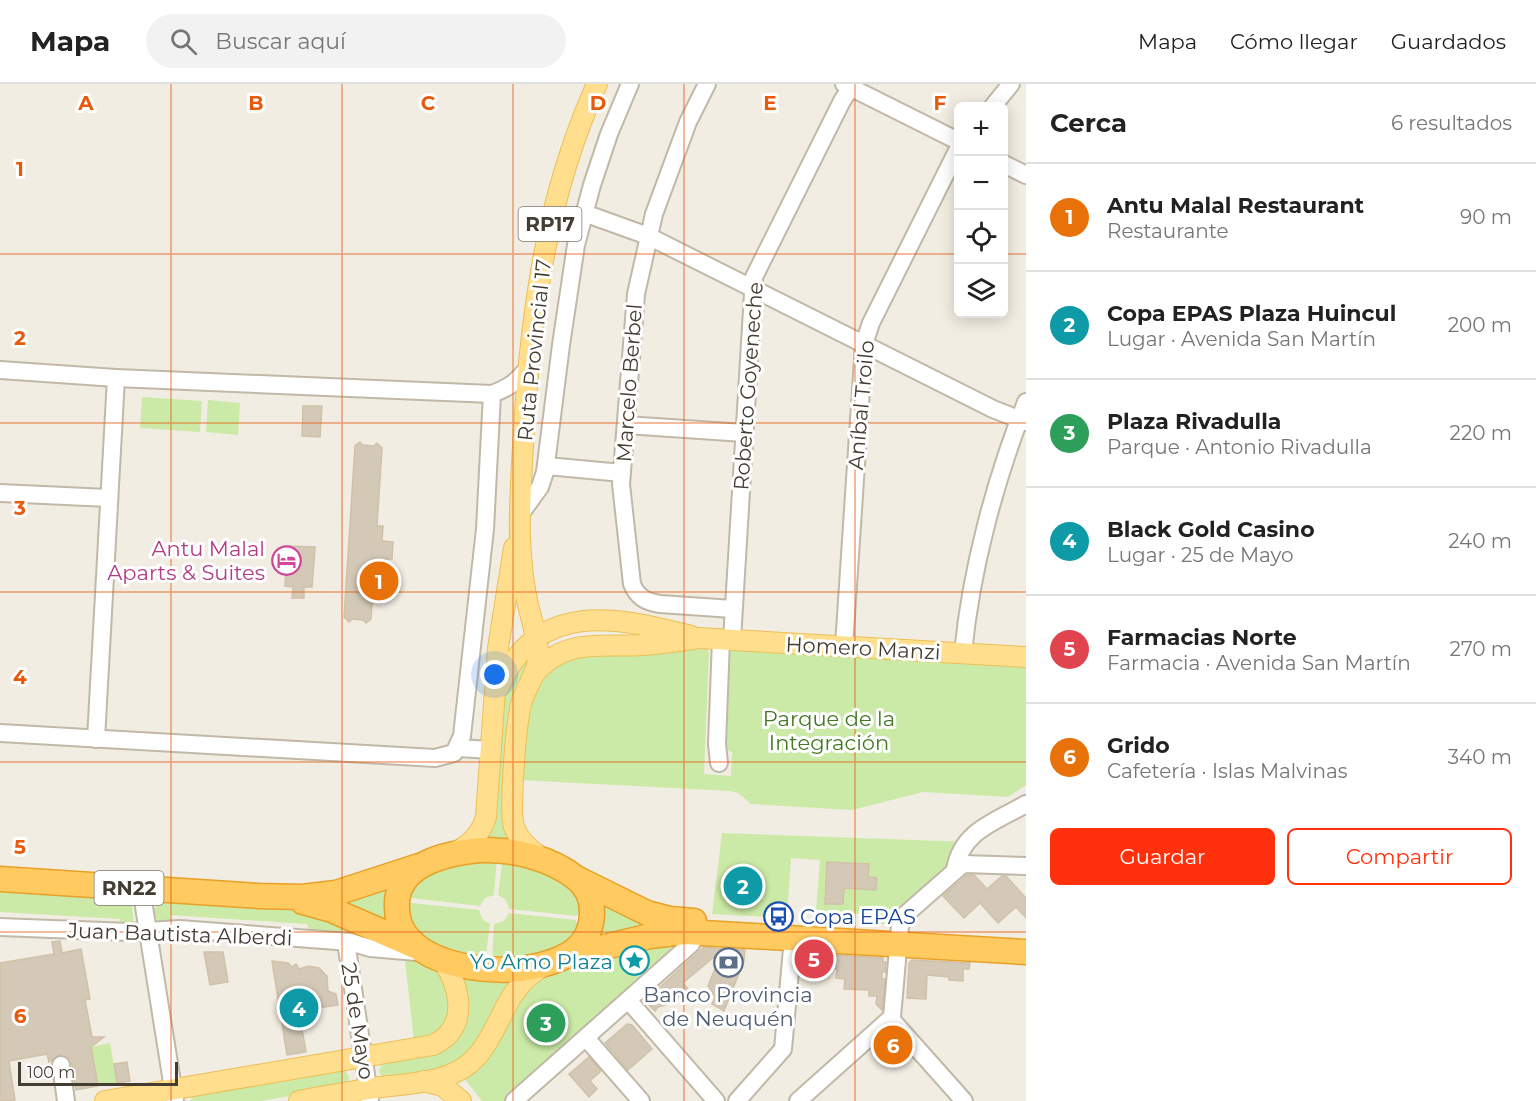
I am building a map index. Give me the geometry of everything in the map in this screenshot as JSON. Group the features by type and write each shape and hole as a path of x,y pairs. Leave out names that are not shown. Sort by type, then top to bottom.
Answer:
{"highway":[{"name":"RN22","path":"0,879 259,896 314,896 336,893 450,855 481,850 501,850 548,863 647,913 696,927 793,938 1026,940"},
{"name":"RN22","path":"421,866 402,885 396,905 401,928 406,935 431,953"},
{"name":"RN22","path":"558,960 579,946 589,932 591,924 590,898 576,878"},
{"name":"RN22","path":"259,896 312,904 332,910 431,953 466,966 492,970 524,969 696,927 899,939 1026,952"}],"main road":[{"name":"Ruta Provincial 17","path":"548,863 526,846 517,833 513,819 519,718 524,694 538,662 536,639 521,561 519,516 527,369 538,280 551,216 578,130 597,84"},
{"name":"Ruta Provincial 17","path":"450,855 469,844 478,834 484,823 488,805 500,626 519,516"},
{"path":"526,596 532,605 544,614 555,618 582,621"},
{"name":"Homero Manzi","path":"494,705 498,688 508,668 522,651 553,629 582,621 633,622 699,638 1026,657"},
{"name":"Homero Manzi","path":"534,674 552,657 576,647 648,645 699,638"},
{"path":"105,1101 174,1095 433,1045 443,1040 451,1032 457,1018 458,998 452,976 431,953"},
{"path":"299,1101 369,1095 440,1078 462,1069 482,1049 518,985 532,972 558,960"},
{"path":"462,1069 461,1080 473,1101"},
{"path":"424,1081 443,1086 461,1101"}],"street":[{"path":"519,516 540,487 547,466 576,245 609,134 630,84"},
{"name":"Marcelo Berbel","path":"707,84 688,122 657,204 634,306 622,473 623,507 632,584 636,593 648,602 660,604 733,609"},
{"path":"996,102 1011,84"},
{"path":"849,85 954,139"},
{"name":"Roberto Goyeneche","path":"719,763 717,744 726,640 733,609 752,288 759,266 849,85"},
{"name":"Aníbal Troilo","path":"844,646 864,344 871,323 954,156"},
{"path":"1008,166 1026,175"},
{"path":"584,213 648,236 1023,421"},
{"path":"0,370 116,378 492,394 507,389 519,380 527,369"},
{"path":"96,738 116,378"},
{"path":"0,733 435,758 449,756 458,748 462,736 485,530 492,394"},
{"path":"963,653 967,617 980,554 1002,471 1023,421 1026,402"},
{"path":"626,424 744,433"},
{"path":"547,466 622,473"},
{"path":"0,493 108,498"},
{"path":"458,748 491,750"},
{"path":"955,870 957,856 969,837 1026,804"},
{"path":"798,1101 891,1018 894,1010 901,924 906,914 955,870 968,862 1026,866"},
{"path":"141,888 174,1095"},
{"name":"Juan Bautista Alberdi","path":"0,927 122,932 180,929 346,942 375,949 431,953"},
{"path":"514,1101 691,944 696,927"},
{"path":"737,1101 783,1049 793,938"},
{"name":"25 de Mayo","path":"346,942 369,1095"},
{"path":"628,1000 716,1101"},
{"path":"891,1018 964,1101"},
{"path":"586,1038 641,1101"},
{"path":"61,1065 66,1101"}],"green space":[{"path":"142,397 202,401 200,432 140,428"},
{"path":"208,400 240,403 238,435 206,432"},
{"name":"Parque de la Integración","path":"667,646 707,648 709,653 704,774 731,776 732,752 727,750 725,745 732,649 1026,664 1026,785 1008,797 923,792 852,810 751,804 738,793 730,791 519,780 531,691 558,659"},
{"path":"532,648 513,841 481,839 502,698"},
{"path":"722,833 969,842 968,856 960,859 889,924 881,924 872,915 816,911 820,860 791,858 787,918 712,914"},
{"path":"497,857 494,895 485,898 480,906 402,897 423,872"},
{"path":"503,857 574,886 586,916 509,909 506,900 498,895"},
{"path":"391,880 398,931 341,904"},
{"path":"0,892 125,900 132,906 134,923 119,926 120,919 0,912"},
{"path":"593,892 648,924 592,940"},
{"path":"162,901 299,910 379,942 310,933 307,924 170,915 173,924 167,923 158,920 154,914 154,910"},
{"path":"412,903 479,910 483,920 490,924 485,962 420,942 401,904"},
{"path":"509,913 576,920 576,922 585,923 570,947 492,963 494,924 504,921"},
{"path":"668,939 673,945 670,949 504,1101 482,1101 464,1078 534,978"},
{"path":"405,960 422,963 438,972 446,983 449,999 448,1015 441,1027 436,1032 414,1041"},
{"path":"457,973 519,977 478,1044 451,1068 382,1078 379,1070 383,1063 444,1048"},
{"path":"110,1043 117,1083 98,1086 91,1047"},
{"path":"345,1070 349,1077 347,1083 342,1087 261,1101 190,1101 193,1095"}],"building":[{"path":"303,406 322,406 320,437 302,436"},
{"path":"360,442 362,445 374,446 377,443 382,448 377,526 383,526 382,541 393,542 392,559 386,559 383,603 372,603 371,619 366,623 363,620 352,619 349,622 344,617 355,446"},
{"path":"287,546 315,547 312,587 304,587 304,598 292,598 293,587 285,586"},
{"path":"827,862 869,864 868,877 877,878 876,890 844,888 843,904 825,904"},
{"path":"743,875 750,878 753,885 750,892 743,895 736,892 733,885 736,878"},
{"path":"967,875 974,875 987,889 1002,876 1006,876 1026,898 1026,918 1016,907 998,923 980,903 964,918 943,896"},
{"path":"60,941 62,953 81,949 90,999 85,1000 92,1037 104,1037 91,1047 98,1086 76,1090 71,1059 59,1055 49,1062 47,1054 9,1061 15,1100 0,1101 0,963 54,954 52,942"},
{"path":"704,947 723,949 683,983 688,989 672,1003 658,1007 655,1011 649,1005 649,997"},
{"path":"723,949 745,950 744,961 724,1011 712,1004 715,997 708,986"},
{"path":"204,952 223,952 228,982 210,985"},
{"path":"802,953 883,958 883,962 886,962 885,972 882,972 882,979 885,979 882,1010 876,1004 877,996 869,996 869,990 844,989 845,979 836,978 837,969 801,967"},
{"path":"912,960 970,963 969,969 963,969 963,981 927,975 926,999 907,998 909,963"},
{"path":"272,961 288,963 292,967 296,964 299,969 309,966 319,968 327,976 328,991 336,994 338,1005 299,1011 306,1052 287,1055"},
{"path":"627,1024 632,1025 652,1049 628,1070 605,1043"},
{"path":"890,1035 903,1050 895,1056 883,1041"},
{"path":"589,1057 601,1071 590,1081 597,1089 589,1097 569,1074"},
{"path":"127,1062 130,1081 117,1083 114,1064"}],"place":[{"name":"Antu Malal Aparts & Suites","path":"286,560"},
{"name":"Antu Malal Restaurant","path":"379,581"},
{"name":"Copa EPAS Plaza Huincul","path":"743,886"},
{"name":"Copa EPAS","path":"779,916"},
{"name":"Farmacias Norte","path":"814,959"},
{"name":"Yo Amo Plaza","path":"634,961"},
{"name":"Banco Provincia de Neuquén","path":"728,963"},
{"name":"Black Gold Casino","path":"299,1008"},
{"name":"Plaza Rivadulla","path":"546,1023"},
{"name":"Grido","path":"893,1045"}]}
